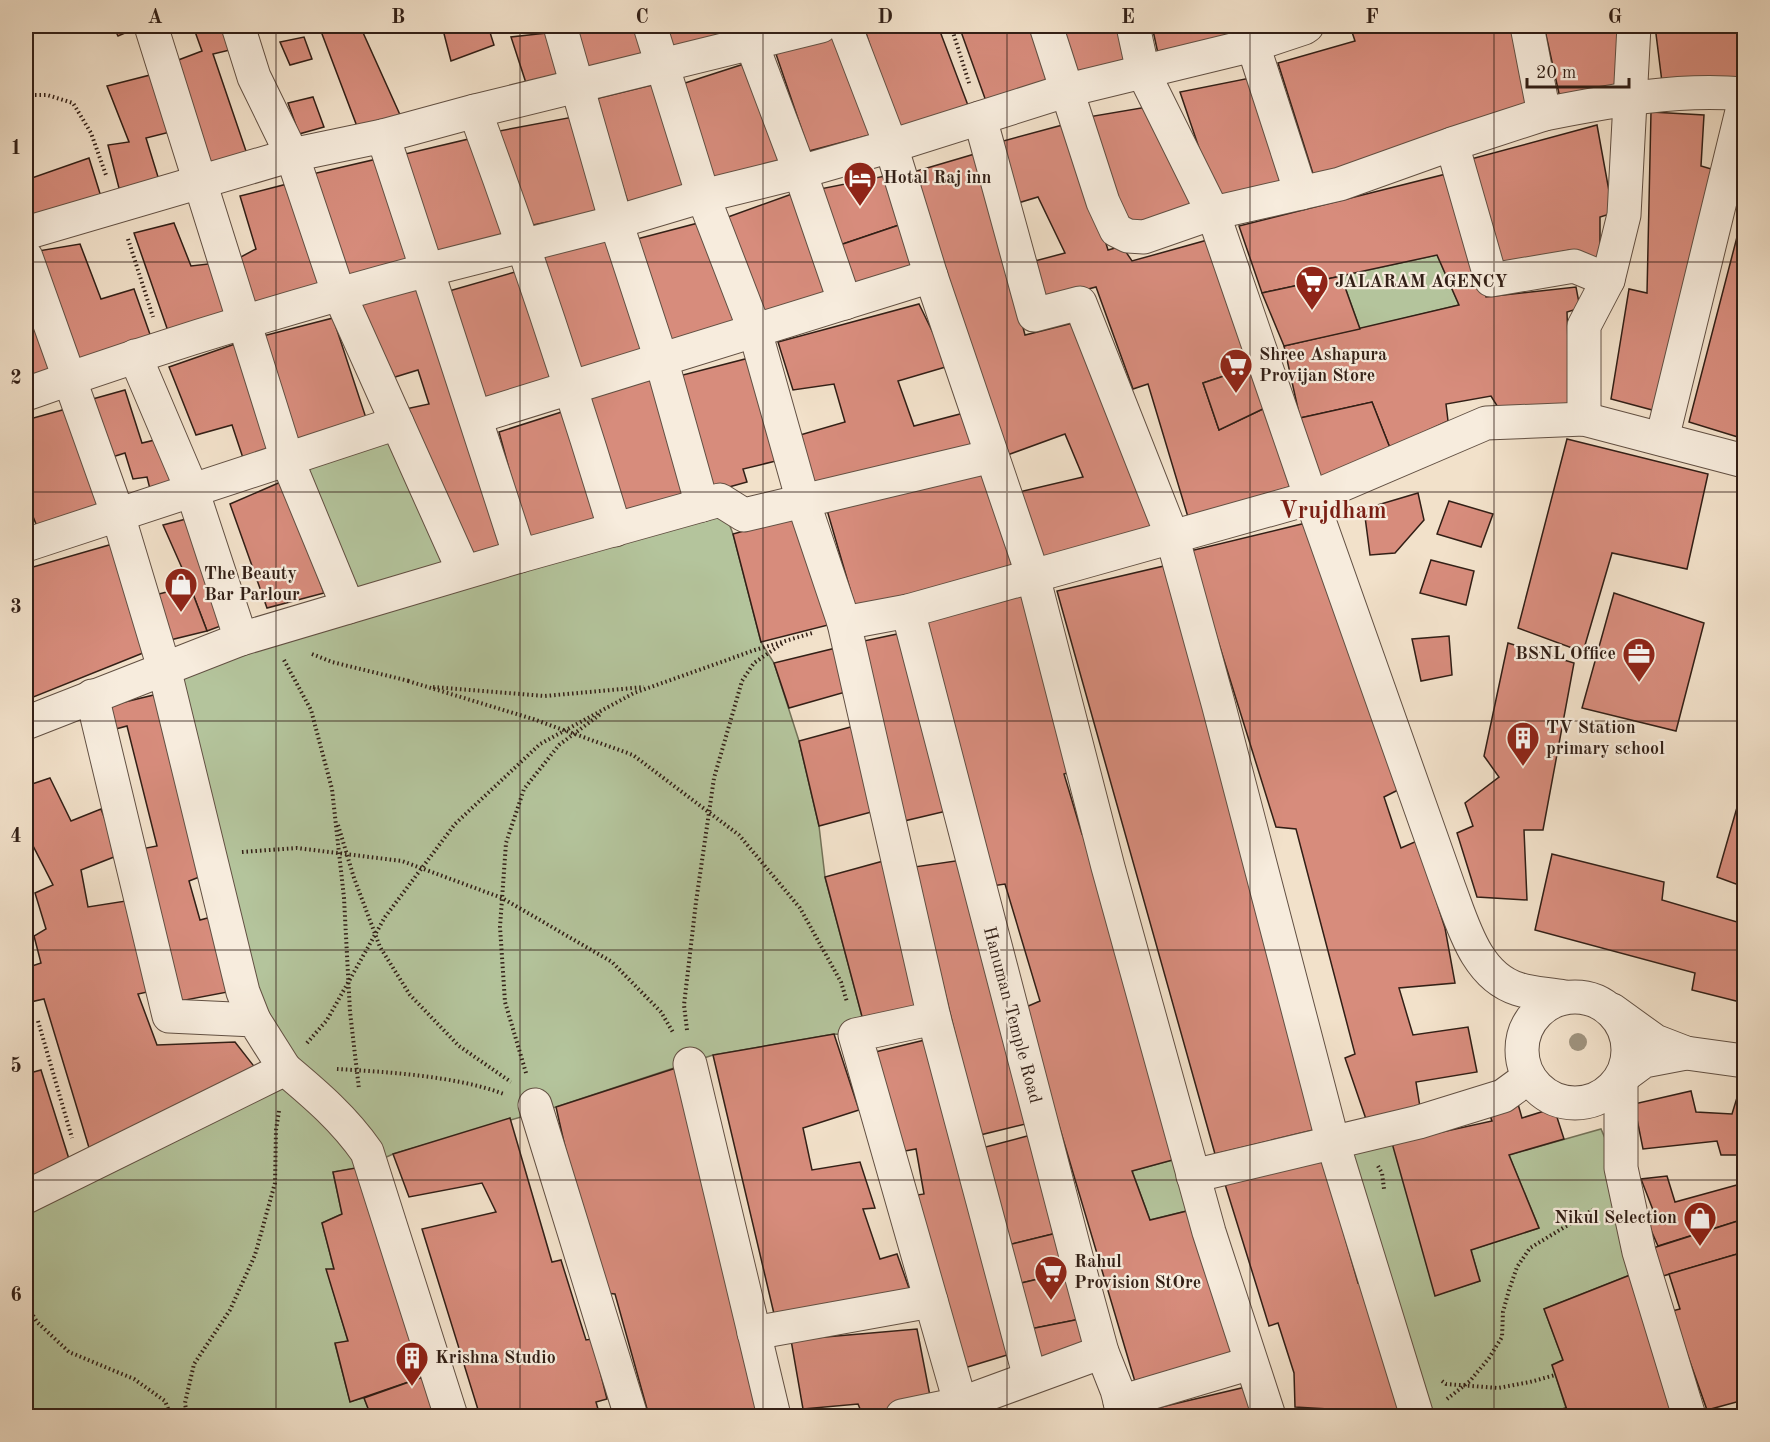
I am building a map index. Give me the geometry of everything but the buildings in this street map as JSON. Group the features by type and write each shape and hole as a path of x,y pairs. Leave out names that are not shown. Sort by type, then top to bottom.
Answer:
{"street":[{"path":"151,26 287,459 348,607"},
{"path":"238,26 254,76 292,155 339,293 464,572"},
{"path":"560,26 616,222 661,359 702,505"},
{"path":"650,26 703,196 754,332 803,501 844,623 934,1018 1030,1378"},
{"path":"26,233 292,155 383,136 662,64 750,34 821,26"},
{"path":"845,26 891,146 930,276 1033,576 1108,867 1193,1176 1269,1416"},
{"path":"1046,26 1103,202 1116,230 1128,236 1144,237 1213,213 1340,184 1544,114 1631,98 1710,91 1744,94"},
{"path":"1133,26 1143,72 1213,213 1311,498 1473,950 1491,973 1515,1012 1522,1061 1529,1077 1539,1090 1556,1100 1574,1103 1592,1101 1609,1092 1621,1078 1644,1060 1686,1053"},
{"path":"26,394 135,356 339,293 801,172 1068,90 1143,72 1251,35 1307,26"},
{"path":"1527,26 1544,114"},
{"path":"1584,419 1584,326 1608,280 1624,215 1634,26"},
{"path":"750,34 801,172 845,303"},
{"path":"1251,35 1300,193"},
{"path":"1662,439 1744,103"},
{"path":"475,111 525,245 572,387 615,530"},
{"path":"980,118 1034,315 1080,303 1172,536 1221,714 1347,1139 1416,1413"},
{"path":"383,136 520,556"},
{"path":"1452,144 1491,280 1574,266 1608,280"},
{"path":"26,257 118,515 164,668 243,992 254,1020 285,1069 325,1102 350,1128 367,1152 451,1416"},
{"path":"476,417 930,276"},
{"path":"135,356 251,636"},
{"path":"844,623 908,611 1311,498 1486,423 1584,419 1744,461"},
{"path":"27,539 118,515 397,423"},
{"path":"26,723 251,636 464,572 720,500 744,515 992,456"},
{"name":"Hanuman Temple Road","path":"908,611 1102,1352 1122,1409"},
{"path":"92,696 169,1016 254,1020"},
{"path":"1491,973 1517,989 1564,997 1581,996 1598,1001 1655,1041 1686,1053 1744,1061"},
{"path":"1521,1045 1526,1028 1535,1013 1548,1003 1564,997"},
{"path":"1612,1010 1623,1025 1629,1042 1628,1061 1621,1078 1621,1168 1639,1252 1689,1416"},
{"path":"934,1018 855,1035 962,1410"},
{"path":"690,1064 774,1416"},
{"path":"26,1197 285,1069"},
{"path":"1193,1176 1419,1122 1503,1096 1529,1077"},
{"path":"1574,1103 1601,1129 1626,1192"},
{"path":"535,1105 631,1416"},
{"path":"754,1333 931,1301"},
{"path":"902,1416 962,1410 1030,1378 1102,1352"},
{"path":"1122,1409 1251,1363"}],"path":[{"path":"951,26 980,118"},
{"path":"26,81 28,88 26,89"},
{"path":"187,1416 185,1403 194,1364 230,1310 255,1255 275,1183 276,1130 285,1069 327,1020 385,917 455,824 540,744 634,693 787,640 844,623"},
{"path":"251,636 332,662 434,687 545,696 650,687"},
{"path":"251,636 289,666 311,710 332,789 340,853 360,1094"},
{"path":"690,1064 684,1005 714,778 742,681 754,663 787,640"},
{"path":"408,681 633,755 739,835 801,908 841,982 855,1035"},
{"path":"535,1105 505,1002 500,927 506,843 524,789 560,745 612,705"},
{"path":"335,815 380,947 410,995 459,1046 516,1086 535,1105"},
{"path":"210,854 297,848 402,861 502,898 612,962 661,1012 690,1064"},
{"path":"38,1021 81,1170"},
{"path":"285,1069 357,1070 401,1074 482,1086 535,1105"},
{"path":"1347,1139 1382,1173 1385,1187 1382,1195"},
{"path":"1416,1413 1451,1397 1489,1358 1502,1337 1503,1311 1517,1267 1530,1248 1626,1192"},
{"path":"26,1304 37,1322 69,1352 135,1378 165,1401 171,1416"},
{"path":"1440,1379 1446,1384 1498,1388 1530,1383 1555,1375"}],"green space":[{"path":"1437,255 1459,305 1360,329 1341,276"},
{"path":"397,423 464,572 720,500 733,534 761,642 774,663 799,741 819,826 825,877 864,1024 855,1035 834,1034 713,1055 556,1107 393,1154 367,1166 333,1172 342,1214 322,1223 334,1269 327,1270 348,1341 335,1344 350,1401 364,1398 371,1416 27,1416 26,1197 285,1069 258,1025 164,668 347,607 287,459"},
{"path":"1389,1129 1436,1295 1480,1281 1471,1250 1539,1228 1509,1155 1601,1129 1614,1159 1630,1275 1544,1309 1563,1360 1552,1365 1566,1408 1529,1416 1417,1416 1333,1143"},
{"path":"1187,1156 1191,1210 1150,1220 1132,1171"}],"place":[{"name":"Hotal Raj inn","path":"860,207"},
{"name":"JALARAM AGENCY","path":"1312,311"},
{"name":"Shree Ashapura Provijan Store","path":"1236,394"},
{"name":"The Beauty Bar Parlour","path":"181,613"},
{"name":"BSNL Office","path":"1639,683"},
{"name":"TV Station primary school","path":"1523,767"},
{"name":"Nikul Selection","path":"1700,1247"},
{"name":"Rahul Provision StOre","path":"1051,1301"},
{"name":"Krishna Studio","path":"412,1387"}],"district":[{"name":"Vrujdham","path":"1333,512"}]}
